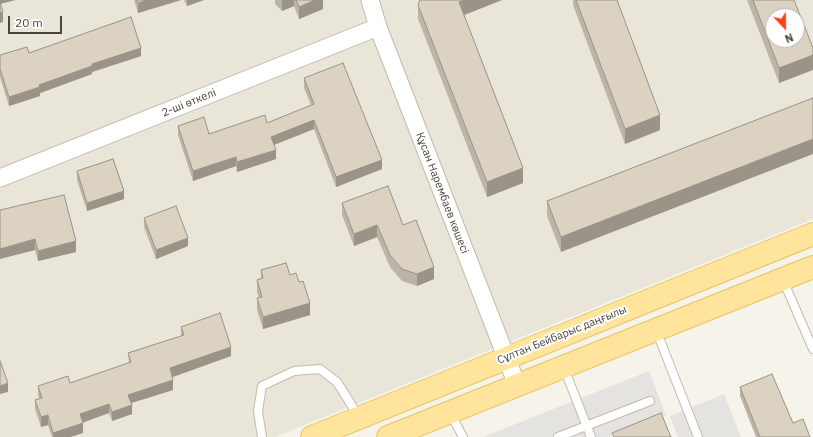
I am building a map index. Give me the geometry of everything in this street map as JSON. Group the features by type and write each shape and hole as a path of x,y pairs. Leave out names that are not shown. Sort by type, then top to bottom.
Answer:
{"main road":[{"name":"Сұлтан Бейбарыс даңғылы","path":"312,437 813,234"},
{"path":"388,437 813,267"}],"street":[{"name":"Құсан Нарембаев көшесі","path":"370,0 378,28 517,385"},
{"name":"2-ші өткелі","path":"0,178 378,28"}],"lane":[{"path":"783,279 813,349"},
{"path":"655,329 698,437"},
{"path":"563,367 590,437"},
{"path":"262,437 258,411 262,386 294,371 320,369 337,382 359,418"},
{"path":"558,437 650,401"},
{"path":"450,412 463,437"}],"shaded area":[{"path":"0,0 813,0 813,219 275,437 0,437"},
{"path":"649,371 666,415 610,437 483,437"},
{"path":"724,394 741,437 678,437 670,416"}],"building":[{"path":"137,0 147,0 138,3"},
{"path":"296,0 315,0 299,7"},
{"path":"420,0 465,0 459,2 523,168 487,182 418,5"},
{"path":"576,0 617,0 660,115 625,129"},
{"path":"753,0 794,0 797,8 765,8 765,31"},
{"path":"0,2 3,12 0,13"},
{"path":"131,17 141,48 92,64 92,66 39,85 40,87 9,97 0,69 0,55 27,47 29,53"},
{"path":"805,28 813,48 813,55 779,68 771,48 805,48"},
{"path":"343,63 382,160 336,177 314,120 271,137 276,150 237,162 236,157 193,171 178,126 204,117 209,134 265,115 267,123 314,104 304,78"},
{"path":"813,98 813,139 561,237 547,201"},
{"path":"113,159 124,191 87,203 77,171"},
{"path":"388,186 403,225 416,220 434,267 417,274 402,269 390,255 377,225 354,234 342,203"},
{"path":"64,195 76,241 38,251 35,239 0,249 0,210"},
{"path":"176,206 188,238 156,250 144,218"},
{"path":"286,263 290,275 296,273 299,282 303,281 310,303 263,317 257,298 262,297 257,280 263,278 261,270"},
{"path":"220,313 231,347 170,368 173,380 128,395 132,405 112,412 109,404 80,414 83,423 53,433 48,415 41,417 35,400 42,398 38,386 68,376 70,383 131,362 128,353 184,335 181,327"},
{"path":"0,361 8,383 0,386"},
{"path":"772,374 793,423 803,419 810,437 760,437 740,387"},
{"path":"661,413 671,437 614,437 612,433"}]}
